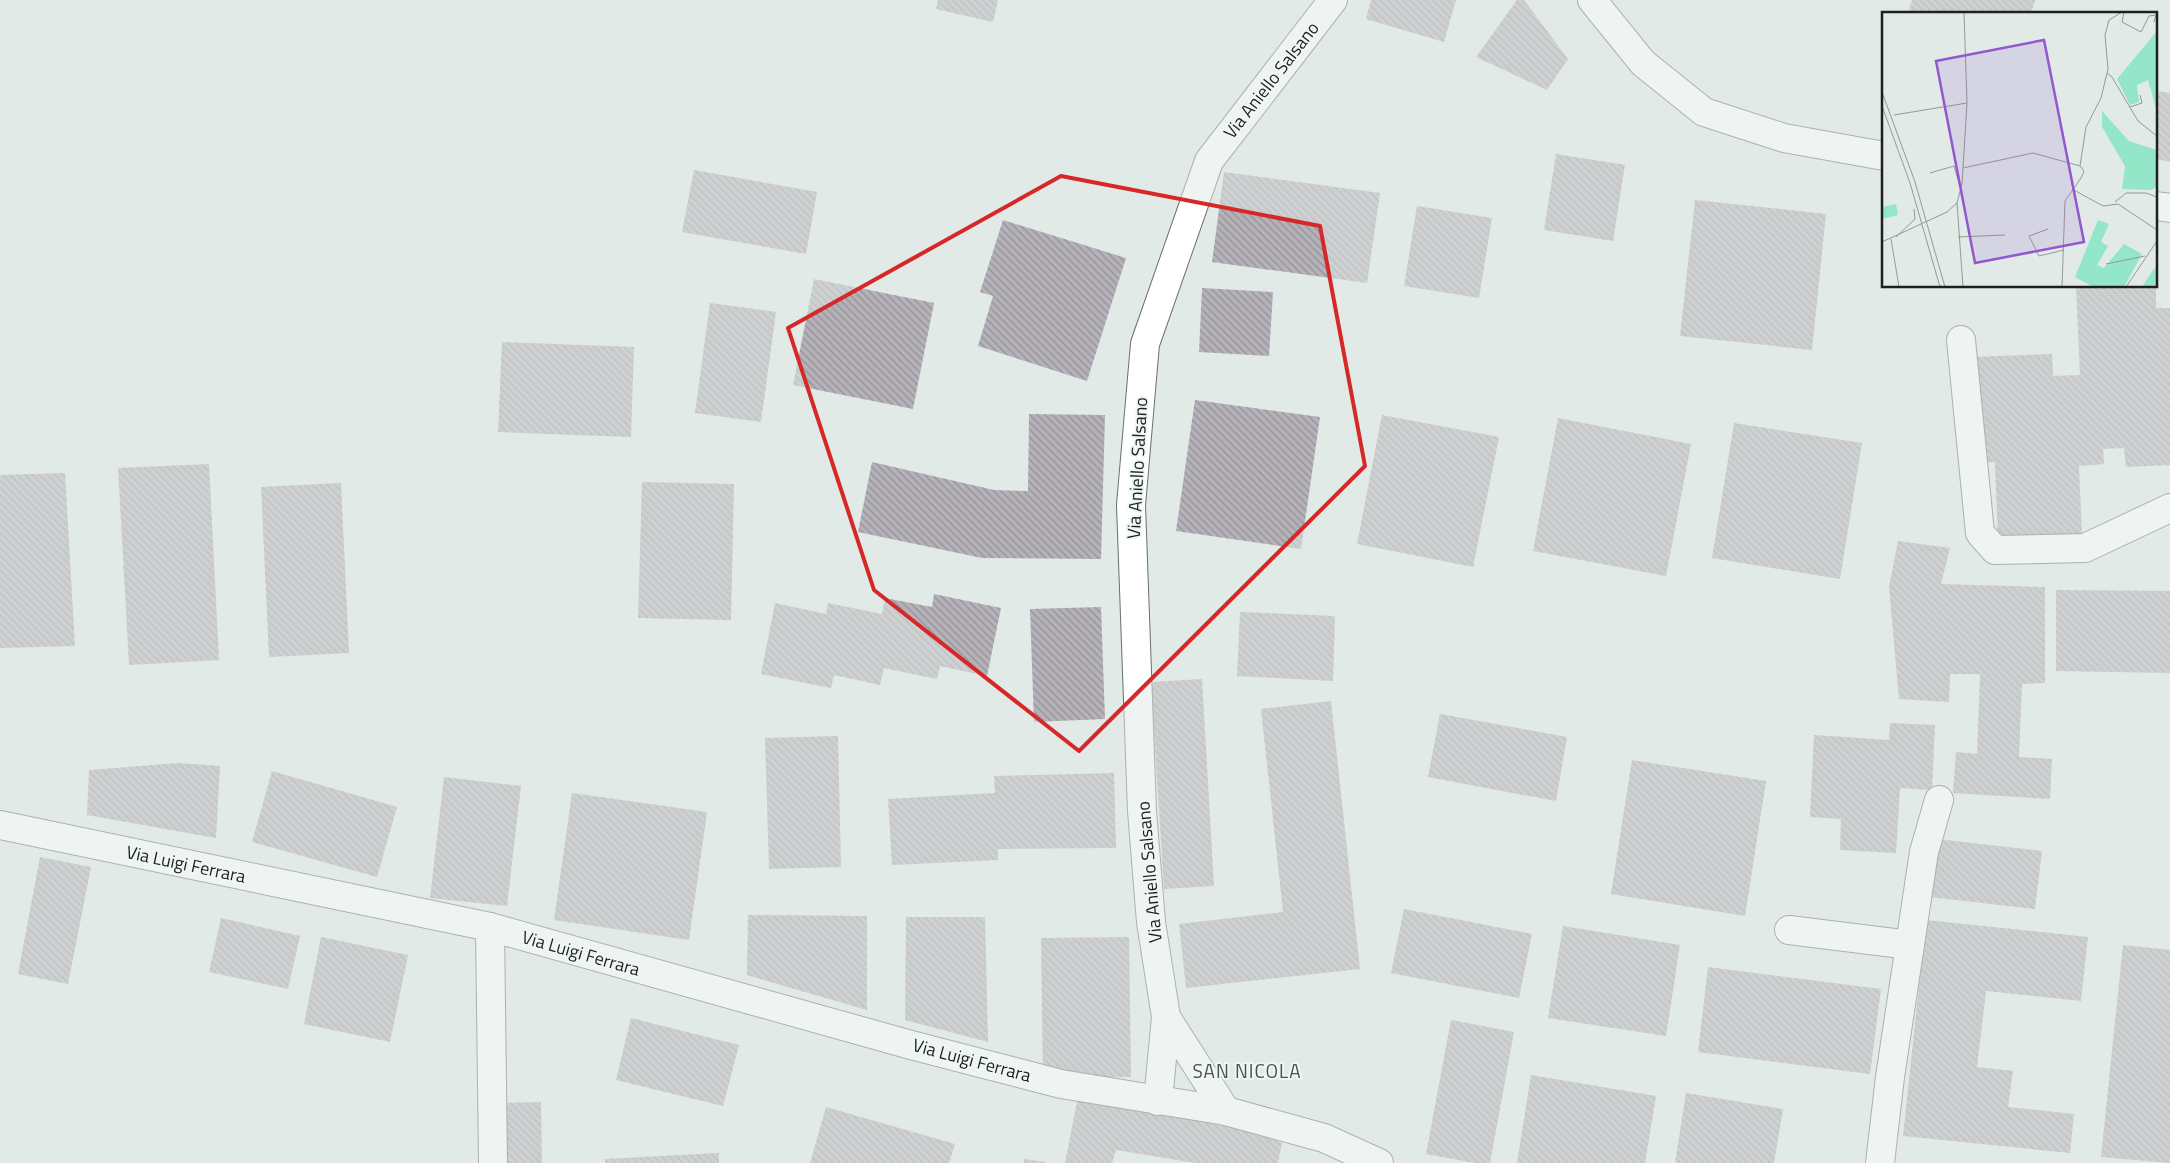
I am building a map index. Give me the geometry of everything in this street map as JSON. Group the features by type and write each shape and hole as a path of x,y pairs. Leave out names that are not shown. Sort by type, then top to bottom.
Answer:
{"street":[{"name":"Via Aniello Salsano","path":"1158,1101 1166,1017 1151,922 1142,811 1131,505 1145,344 1209,161 1333,0"},
{"path":"1601,4 1643,63 1704,112 1784,138 1882,156"},
{"path":"1961,340 1980,533 1995,550 2086,548 2170,508"},
{"path":"1880,1163 1890,1077 1924,852 1939,800"},
{"name":"Via Luigi Ferrara","path":"0,825 490,927 911,1045 1061,1084 1226,1111 1324,1138 1379,1163"},
{"path":"490,927 493,1163"},
{"path":"1789,930 1910,945"},
{"name":"Via Aniello Salsano","path":"1166,1017 1226,1111"}],"highlighted area":[{"path":"1061,176 1320,226 1365,466 1079,751 874,590 788,328"}],"building":[{"path":"938,0 998,0 993,22 936,9"},
{"path":"1371,0 1456,0 1444,42 1366,19"},
{"path":"1517,0 1524,0 1568,59 1547,90 1476,57"},
{"path":"1912,0 2035,0 2032,12 1909,12"},
{"path":"2158,91 2170,93 2170,162 2158,159"},
{"path":"1556,154 1625,165 1613,241 1544,230"},
{"path":"694,170 817,192 806,254 682,232"},
{"path":"1224,172 1380,193 1367,283 1212,262"},
{"path":"1695,200 1826,214 1812,350 1680,336"},
{"path":"1417,206 1492,218 1479,298 1404,286"},
{"path":"1003,220 1126,258 1087,381 978,346 993,296 980,292"},
{"path":"814,279 934,303 913,409 793,385"},
{"path":"1202,288 1273,292 1269,356 1199,352"},
{"path":"2076,288 2156,288 2156,308 2170,308 2170,465 2126,467 2124,448 2103,449 2104,464 2079,466 2082,536 1998,539 1995,462 1976,462 1972,357 2052,354 2053,376 2080,375"},
{"path":"710,303 776,312 761,422 695,413"},
{"path":"502,342 634,347 631,437 498,432"},
{"path":"1195,400 1320,417 1301,549 1176,531"},
{"path":"1029,414 1105,415 1101,559 982,558 858,532 872,462 994,490 1028,491"},
{"path":"1382,415 1499,437 1473,567 1357,544"},
{"path":"1558,418 1691,444 1666,576 1533,551"},
{"path":"1734,423 1862,443 1840,579 1712,558"},
{"path":"209,464 219,660 129,665 118,468"},
{"path":"65,473 75,646 0,648 0,475"},
{"path":"642,482 734,484 731,620 638,618"},
{"path":"341,483 349,653 269,657 261,487"},
{"path":"1898,541 1950,548 1941,584 2045,587 2045,683 2022,684 2019,757 2052,759 2050,799 1953,793 1956,752 1977,754 1980,674 1950,674 1949,702 1899,699 1889,587"},
{"path":"2056,590 2170,591 2170,673 2056,671"},
{"path":"934,594 1001,608 987,676 940,666 937,679 884,668 880,685 834,675 831,688 761,674 775,603 826,614 828,603 882,614 885,598 932,607"},
{"path":"1101,607 1105,719 1034,722 1030,609"},
{"path":"1240,612 1335,616 1333,681 1237,676"},
{"path":"1202,679 1214,886 1164,889 1151,682"},
{"path":"1331,701 1360,969 1186,988 1179,924 1283,912 1261,709"},
{"path":"1440,714 1567,737 1556,801 1428,777"},
{"path":"1890,723 1935,725 1932,790 1900,788 1896,853 1840,850 1841,819 1810,817 1814,735 1889,740"},
{"path":"838,736 841,867 769,869 765,738"},
{"path":"1632,760 1766,781 1745,916 1611,894"},
{"path":"178,763 220,766 216,838 87,815 89,770"},
{"path":"272,771 397,807 377,877 252,842"},
{"path":"1114,773 1116,848 998,849 998,860 892,865 888,799 995,793 994,776"},
{"path":"444,777 521,786 507,906 430,898"},
{"path":"572,793 707,812 689,940 554,920"},
{"path":"1937,839 2042,851 2035,909 1930,897"},
{"path":"40,857 91,867 68,984 18,974"},
{"path":"1404,909 1532,934 1519,998 1391,973"},
{"path":"748,915 867,916 867,1010 747,975"},
{"path":"906,917 985,917 988,1042 905,1020"},
{"path":"221,918 300,936 288,989 209,972"},
{"path":"1926,920 2088,937 2081,1001 1986,991 1977,1067 2013,1071 2008,1107 2074,1114 2070,1153 1903,1136"},
{"path":"1563,926 1680,945 1666,1036 1548,1018"},
{"path":"321,937 408,955 390,1042 304,1024"},
{"path":"1129,937 1131,1077 1043,1078 1041,938"},
{"path":"2123,945 2170,950 2170,1163 2101,1157"},
{"path":"1708,967 1881,989 1870,1074 1698,1052"},
{"path":"631,1018 739,1045 723,1106 616,1080"},
{"path":"1451,1020 1514,1032 1490,1163 1475,1163 1426,1154"},
{"path":"1531,1075 1656,1096 1645,1163 1517,1163"},
{"path":"1686,1093 1783,1109 1774,1163 1675,1163"},
{"path":"1078,1097 1258,1133 1282,1143 1278,1163 1195,1163 1116,1150 1112,1163 1065,1163"},
{"path":"541,1102 542,1163 496,1163 495,1103"},
{"path":"826,1107 955,1144 949,1163 810,1163"},
{"path":"719,1153 719,1163 605,1163 605,1159"},
{"path":"1024,1159 1046,1162 1046,1163 1024,1163"}],"district":[{"name":"SAN NICOLA","path":"1247,1070"}]}
